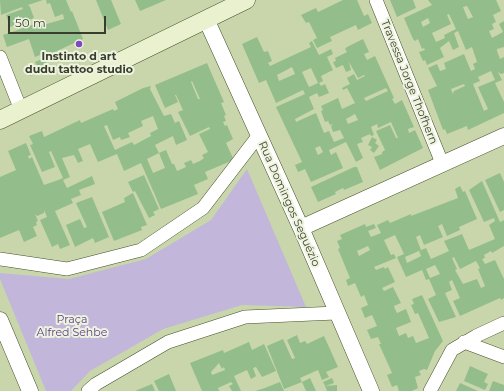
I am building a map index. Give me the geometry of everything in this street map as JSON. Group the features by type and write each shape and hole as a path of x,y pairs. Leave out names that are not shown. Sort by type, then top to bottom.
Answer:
{"main road":[{"path":"0,120 246,0"}],"street":[{"name":"Travessa Jorge Thofhern","path":"376,0 442,163"},
{"name":"Rua Domingos Seguézio","path":"206,19 301,228 371,391"},
{"path":"0,57 21,110"},
{"path":"0,259 67,269 141,250 203,208 259,135"},
{"path":"301,228 504,136"},
{"path":"88,391 96,384 168,342 182,337 245,317 336,312"},
{"path":"0,320 30,391"},
{"path":"430,391 452,350 464,342 504,323"},
{"path":"464,342 504,357"}],"green space":[{"name":"Praça Alfred Sehbe","path":"247,169 306,307 242,305 163,329 90,371 71,391 46,391 0,279 0,273 69,279 146,259 211,220"}],"building":[{"path":"0,0 43,0 28,5 34,18 10,27 6,15 23,9 22,7 1,15"},
{"path":"46,0 66,0 83,39 46,56 45,53 35,57 29,39 7,47 3,35 35,24 36,27 64,19 63,14 55,17 50,3 47,4"},
{"path":"96,0 111,0 121,24 108,30"},
{"path":"135,0 166,0 140,11"},
{"path":"343,0 357,0 364,16 368,14 372,23 358,30 356,25 330,37 332,41 317,48 313,40 317,38 309,22 306,23 301,15 316,8 318,12"},
{"path":"390,0 413,0 416,8 397,17"},
{"path":"428,0 496,0 501,11 493,15 496,22 492,24 494,29 489,31 492,38 503,32 499,24 504,21 504,47 497,49 497,51 500,59 504,57 504,73 501,74 498,72 502,80 495,83 504,102 504,113 468,130 467,126 447,134 445,129 443,130 428,90 437,86 428,68 437,64 440,71 446,69 444,63 464,54 471,71 475,69 473,64 477,62 472,47 466,50 458,31 454,33 459,47 453,50 449,41 440,48 444,57 427,65 425,60 423,61 419,52 425,50 424,48 422,49 418,39 415,41 413,39 404,18 432,5","holes":["467,6 473,17 468,19 463,7","449,14 456,29 444,35 445,38 436,42 432,33 451,24 447,15","428,18 430,23 423,27 421,22","491,71 495,80 478,87 488,109 484,111 473,84 480,81 478,77","464,84 465,86 454,91 453,94 451,89"]},
{"path":"257,37 264,52 268,51 272,61 268,63 270,66 311,47 309,43 312,41 319,55 331,49 333,54 327,57 333,70 321,76 323,81 319,83 321,86 325,84 329,93 319,97 317,93 309,97 314,109 295,119 296,122 316,113 324,133 329,131 334,142 344,138 340,130 333,132 331,126 333,124 330,125 328,121 325,122 321,111 323,110 321,106 338,98 342,109 355,103 347,88 343,90 342,88 350,84 347,78 354,74 357,80 365,76 364,75 358,78 349,62 351,70 346,72 343,65 336,68 333,62 336,61 335,58 347,52 345,49 347,47 363,39 369,52 364,54 367,60 375,56 394,98 392,99 395,104 402,100 414,127 408,129 409,133 415,130 423,148 380,170 374,157 382,154 385,150 376,131 390,125 396,138 398,138 391,122 378,128 377,124 371,127 374,135 371,136 370,134 361,138 363,142 357,144 363,158 356,162 346,142 329,150 331,155 336,152 343,168 311,182 305,169 298,172 295,165 302,162 276,107 305,94 303,90 276,103 266,80 259,83 242,44","holes":["292,67 295,74 279,81 277,75","311,68 318,83 309,87 302,72","386,88 388,91 366,101 364,98","355,114 358,120 348,124 346,119","320,146 323,152 318,155 315,148"]},
{"path":"44,58 49,68 30,76 29,72 38,68 35,62"},
{"path":"207,63 224,102 221,103 226,115 224,116 226,121 223,122 225,126 227,125 233,139 226,143 233,158 231,161 205,172 208,179 194,185 198,194 161,209 141,163 124,171 117,154 98,162 90,144 78,149 83,161 78,163 74,155 62,158 70,177 63,180 67,188 92,176 95,184 79,190 81,195 71,199 73,203 55,211 70,245 60,249 58,244 52,247 40,220 47,217 44,210 44,213 37,216 35,214 38,221 36,222 37,225 33,227 37,236 24,242 19,230 0,238 0,177 16,170 8,151 26,143 31,155 28,156 29,159 32,157 44,185 61,179 63,178 51,151 49,152 55,167 42,172 30,145 33,144 29,136 42,131 44,137 80,120 81,123 113,109 114,111 118,109 115,102 143,88 151,86 150,89 164,116 171,114 175,123 179,121 187,140 176,145 173,136 155,145 159,153 166,150 177,171 186,167 184,163 191,160 193,164 204,158 202,155 208,152 199,134 210,129 209,127 190,136 178,112 183,110 176,95 178,102 165,108 155,85","holes":["192,81 200,99 198,99 191,82","153,116 158,129 150,133 151,136 134,145 132,142 115,150 104,126 107,125 113,140 120,137 121,140 130,137 128,133 143,126 141,121","159,153 165,168 153,173 147,159"]},
{"path":"372,137 377,140 375,143 379,146 374,153 370,150 372,147 368,145"},
{"path":"357,167 363,182 344,190 343,188 335,192 336,194 318,202 311,187"},
{"path":"500,173 504,182 504,210 500,212 485,180"},
{"path":"144,175 159,209 153,212 155,215 149,218 135,191 133,192 128,182"},
{"path":"482,181 500,222 504,220 504,246 492,253 491,251 484,255 485,258 482,259 485,264 495,260 504,279 504,298 501,300 500,298 460,316 453,301 460,298 452,280 449,282 452,290 445,293 456,317 439,322 428,299 436,295 429,279 426,280 422,270 406,277 397,257 404,254 395,235 384,240 391,255 394,254 396,258 374,267 376,270 384,267 385,269 388,267 395,282 382,288 384,291 393,287 401,303 394,306 397,313 406,309 411,322 396,328 399,336 406,333 408,338 413,336 416,343 429,338 418,313 415,314 411,305 414,304 412,299 422,295 443,341 435,351 427,370 424,369 419,371 421,375 415,377 418,388 412,391 399,391 397,385 392,387 387,375 392,373 379,344 381,344 378,337 371,339 367,330 377,326 372,315 365,318 361,308 368,305 364,295 361,297 355,283 348,286 346,280 350,278 338,249 340,248 337,241 342,239 340,235 365,224 366,227 374,224 376,228 368,231 371,237 381,233 377,225 388,220 390,223 411,214 411,216 458,198 455,189 460,186 463,192 465,191 477,219 459,227 460,230 447,236 442,224 438,226 443,237 424,245 420,235 416,237 421,250 405,257 407,263 421,256 419,251 426,248 431,259 449,251 444,241 462,234 469,250 495,239 489,225 495,221 494,218 484,222 469,190","holes":["368,246 370,250 359,256 357,251","454,257 460,269 476,261 480,268 478,269 485,286 481,288 477,279 463,284 455,270 457,269 452,258","435,265 440,274 430,278 426,269"]},
{"path":"133,193 147,225 141,227 142,230 114,241 102,212 125,202 124,198"},
{"path":"92,197 109,237 95,243 93,238 75,247 66,225 80,219 84,228 87,227 76,203"},
{"path":"297,335 300,343 305,341 307,344 324,336 338,367 326,372 329,377 322,380 318,370 300,378 302,382 284,389 267,346 283,339 292,359 295,358 287,340"},
{"path":"249,342 252,350 264,344 276,371 262,377 256,367 253,368 256,376 251,379 247,370 234,376 241,391 232,391 229,386 233,384 231,382 218,388 219,391 202,391 190,363 223,350 224,353","holes":["219,363 222,369 224,367 225,370 212,375 211,372"]},
{"path":"470,366 488,374 484,382 488,384 485,390 464,381"},
{"path":"169,374 176,391 159,391 154,381"},
{"path":"310,378 316,391 306,391 302,382"},
{"path":"332,378 334,383 325,386 323,382"},
{"path":"493,381 504,385 504,391 489,391"},
{"path":"280,382 284,391 255,391 262,389"},
{"path":"460,383 478,391 456,391"},
{"path":"152,384 155,391 135,391"},
{"path":"337,385 337,391 327,391 325,386"}],"place":[{"name":"Instinto d art dudu tattoo studio","path":"79,44"}]}
